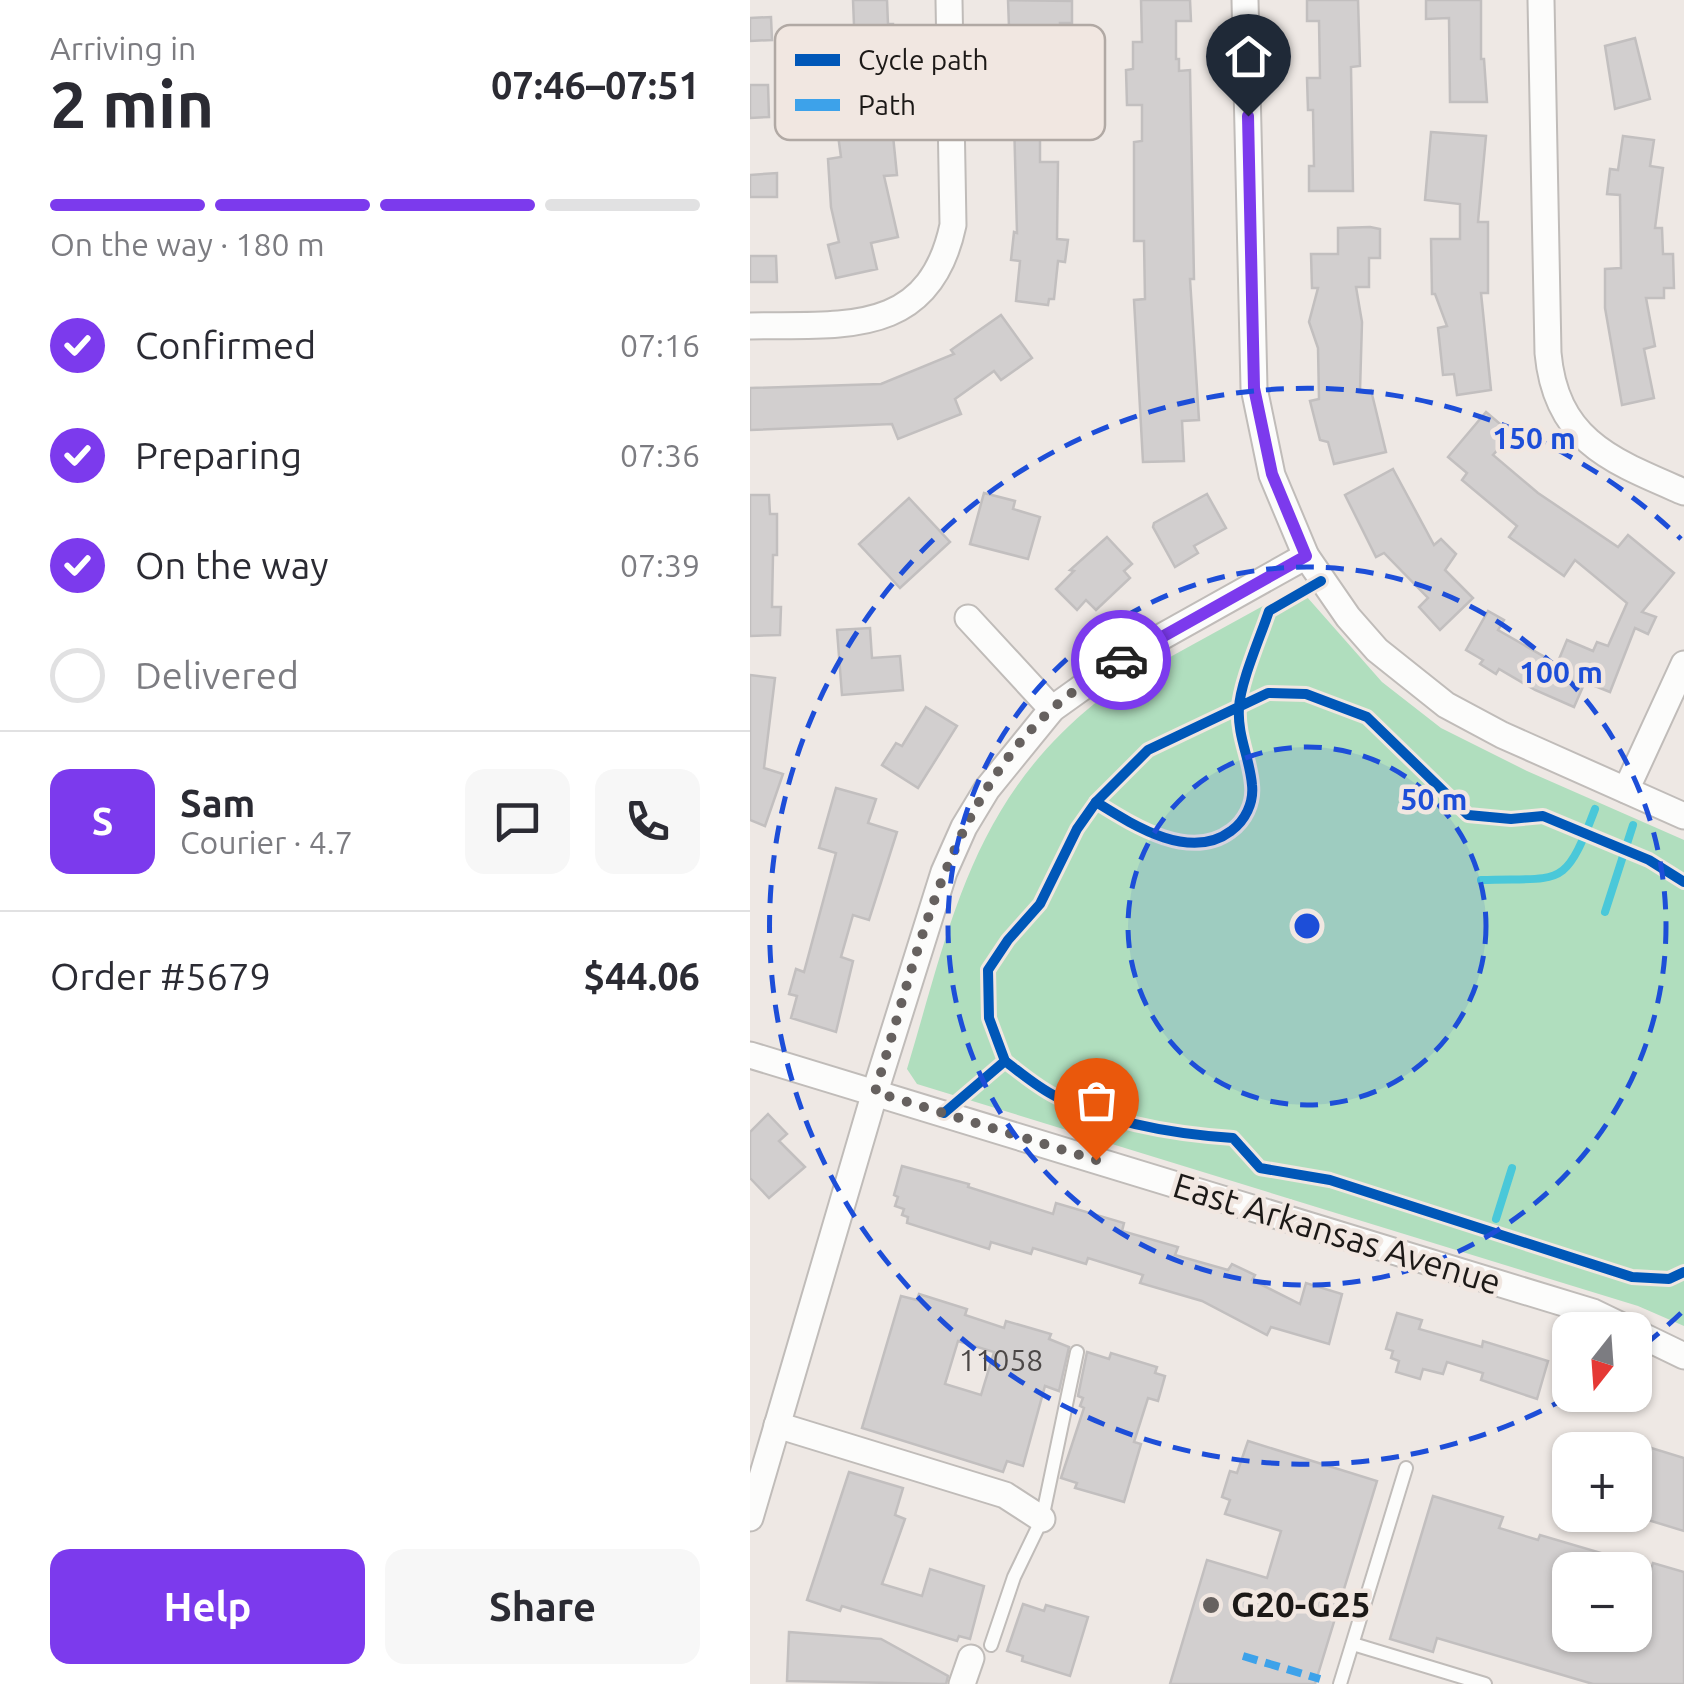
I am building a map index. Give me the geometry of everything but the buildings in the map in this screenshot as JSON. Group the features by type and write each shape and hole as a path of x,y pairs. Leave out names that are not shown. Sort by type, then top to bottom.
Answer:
{"street":[{"path":"949,0 949,25"},
{"path":"1245,0 1254,388 1272,474 1306,556 1348,617 1410,680 1468,717 1684,816"},
{"path":"1540,0 1548,352 1554,390 1565,414 1590,445 1621,465 1684,492"},
{"path":"750,326 858,324 881,318 913,300 937,273 947,252 953,225 951,140"},
{"path":"750,1518 944,872 987,788 1052,709 1122,659 1306,556"},
{"path":"968,618 1052,709"},
{"path":"1626,790 1684,664"},
{"name":"East Arkansas Avenue","path":"750,1054 1593,1312 1684,1356"},
{"path":"777,1425 1006,1496 1042,1519"},
{"path":"962,1684 981,1652"}],"lane":[{"path":"981,1652 1042,1519 1077,1352"},
{"path":"1340,1684 1406,1468"},
{"path":"1352,1644 1485,1684"}],"green space":[{"path":"1292,590 1307,597 1382,682 1441,728 1527,771 1684,840 1684,1326 1638,1306 917,1084 907,1069 953,917 992,826 1019,783 1052,743 1103,697"}],"waterway":[{"path":"1481,880 1557,874 1576,854 1595,809"},
{"path":"1605,912 1633,825"},
{"path":"1496,1219 1512,1168"}],"marked path":[{"path":"1243,1656 1320,1679"}],"cycle path":[{"path":"1321,581 1269,611 1251,660 1240,698 1239,708 1239,718 1252,798 1236,827 1215,840 1180,842 1127,821 1096,802 1148,750 1268,693 1306,694 1367,717 1468,815 1511,819 1543,816 1649,860 1684,882"},
{"path":"1005,1061 989,1018 988,970 1040,904 1077,829 1096,802"},
{"path":"944,1113 1005,1061 1050,1093 1099,1114 1165,1130 1233,1138 1260,1168 1330,1180 1632,1277 1669,1279 1684,1272"}],"way so far":[{"path":"1096,1160 875,1092 944,872 964,828 987,788 1052,709 1121,660"}],"place":[{"name":"G20-G25","path":"1211,1605"}],"route":[{"path":"1121,660 1306,556 1272,474 1254,388 1248,116"}]}
